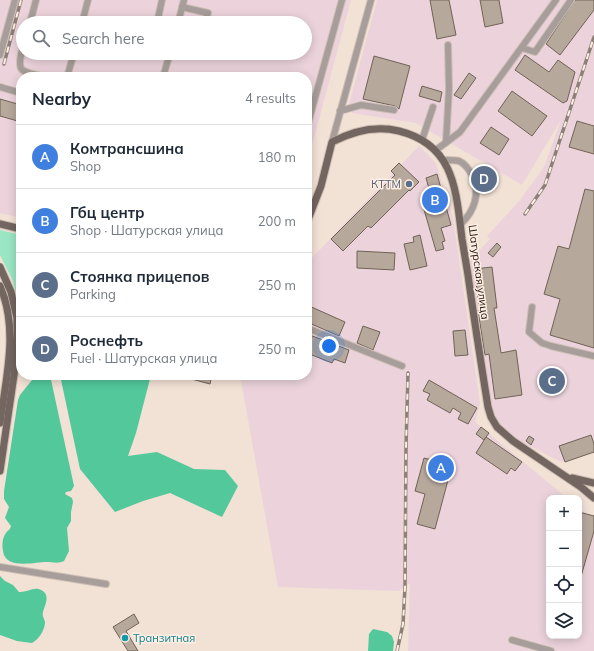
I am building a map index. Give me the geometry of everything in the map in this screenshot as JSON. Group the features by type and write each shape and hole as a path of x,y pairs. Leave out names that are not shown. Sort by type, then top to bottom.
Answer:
{"main road":[{"name":"Шатурская улица","path":"332,142 346,135 376,128 391,129 410,134 436,150 452,178 457,198 488,407 492,417 498,427 513,441 582,486 594,498"},
{"path":"312,209 321,186 332,142"},
{"path":"0,224 16,228"},
{"path":"0,267 16,306"},
{"path":"0,286 6,304 11,341 0,423"},
{"path":"10,330 16,323"},
{"path":"0,471 16,354"},
{"path":"566,476 594,483"}],"street":[{"path":"0,55 15,0"},
{"path":"32,16 36,0"},
{"path":"84,16 88,0"},
{"path":"158,16 162,0"},
{"path":"180,16 184,0"},
{"path":"312,96 342,0"},
{"path":"332,142 371,0"},
{"path":"436,150 460,132 556,0"},
{"path":"522,48 535,52 572,0"},
{"path":"182,7 208,13 207,16"},
{"path":"446,142 449,89 448,45"},
{"path":"20,60 20,66 23,71 27,72"},
{"path":"68,72 72,60"},
{"path":"164,72 168,60"},
{"path":"0,87 16,92"},
{"path":"340,111 361,105 394,110"},
{"path":"422,140 433,107"},
{"path":"443,160 460,162 470,170 477,187 474,204 467,218 461,224"},
{"path":"532,307 529,332 542,343 594,356"},
{"path":"312,330 402,366"},
{"path":"0,567 106,584"},
{"path":"512,640 551,651"}],"shaded area":[{"path":"0,0 351,0 312,145 312,72 16,72 16,217 0,213"},
{"path":"377,0 594,0 594,453 565,462 559,461 518,440 493,417 469,265 471,259 490,239 487,236 520,200 544,167 561,120 522,185 416,123 352,113 349,104"},
{"path":"419,146 436,163 453,218 480,403 475,422 563,495 546,495 546,639 582,639 582,510 594,520 594,651 408,651 410,583 399,591 278,587 241,380 312,380 312,258"}],"green space":[{"path":"0,230 16,234 16,293 13,281 0,255"},
{"path":"32,380 51,380 74,486 71,491 66,492 65,494 72,498 73,502 71,521 67,528 69,551 64,561 58,563 15,563 9,561 5,557 3,551 2,544 4,537 11,526 5,518 9,507 4,499 4,491 20,395"},
{"path":"61,380 150,380 136,433 128,456 157,452 194,469 225,470 238,486 222,517 170,493 143,501 115,512 80,469"},
{"path":"0,576 5,581 13,585 19,592 38,589 44,592 47,597 43,613 45,622 44,628 39,637 32,643 17,641 0,635"},
{"path":"373,629 387,632 392,636 394,642 393,651 368,651 369,634"}],"building":[{"path":"430,0 449,0 456,35 437,39"},
{"path":"480,0 499,0 503,23 485,27"},
{"path":"575,0 594,0 594,10 560,55 546,44"},
{"path":"525,55 549,72 558,60 575,72 567,101 563,103 515,70"},
{"path":"374,56 410,66 399,109 395,106 363,99"},
{"path":"469,73 476,78 461,99 454,95"},
{"path":"422,86 442,92 440,102 419,96"},
{"path":"512,91 547,116 532,136 498,111"},
{"path":"0,99 16,104 16,121 0,116"},
{"path":"577,121 594,126 594,154 569,147"},
{"path":"491,127 509,139 499,155 480,143"},
{"path":"399,163 419,182 371,228 368,226 343,251 331,239 395,175 391,171"},
{"path":"437,174 451,225 441,228 445,241 442,242 444,249 436,251 423,206 433,203 426,178"},
{"path":"585,189 594,191 594,348 550,335 560,299 544,294 558,246 569,249"},
{"path":"420,235 427,266 410,270 404,244 414,242 413,237"},
{"path":"497,243 501,247 493,257 488,253"},
{"path":"357,251 395,253 394,270 357,268"},
{"path":"492,267 497,308 494,308 501,353 516,350 522,395 495,399 489,354 485,355 478,311 480,311 474,269"},
{"path":"312,307 345,322 339,336 312,324"},
{"path":"363,326 380,332 373,350 357,343"},
{"path":"465,330 468,355 455,356 453,331"},
{"path":"312,336 349,350 345,363 334,359 332,363 312,355"},
{"path":"195,380 211,380 210,384"},
{"path":"429,380 477,408 468,424 458,419 461,413 453,408 450,413 427,400 430,394 423,391"},
{"path":"481,427 489,433 484,440 476,434"},
{"path":"591,435 594,444 594,452 565,462 559,446"},
{"path":"529,436 534,439 531,445 526,441"},
{"path":"486,437 522,462 515,471 511,468 507,474 476,453"},
{"path":"424,458 452,465 435,529 417,524 425,494 415,491"},
{"path":"582,513 594,516 594,531 582,573"},
{"name":"Транзитная","path":"134,614 139,623 126,631 138,651 128,651 113,627"}],"railway":[{"path":"17,16 21,0"},
{"path":"4,64 16,19"},
{"path":"525,214 545,185 594,37"},
{"path":"397,651 403,624 405,587 408,373"}],"place":[{"name":"Роснефть","path":"484,179"},
{"name":"КТТМ","path":"409,184"},
{"name":"Гбц центр","path":"435,200"},
{"name":"Стоянка прицепов","path":"552,381"},
{"name":"Комтрансшина","path":"441,468"},
{"name":"Транзитная","path":"125,638"}]}
